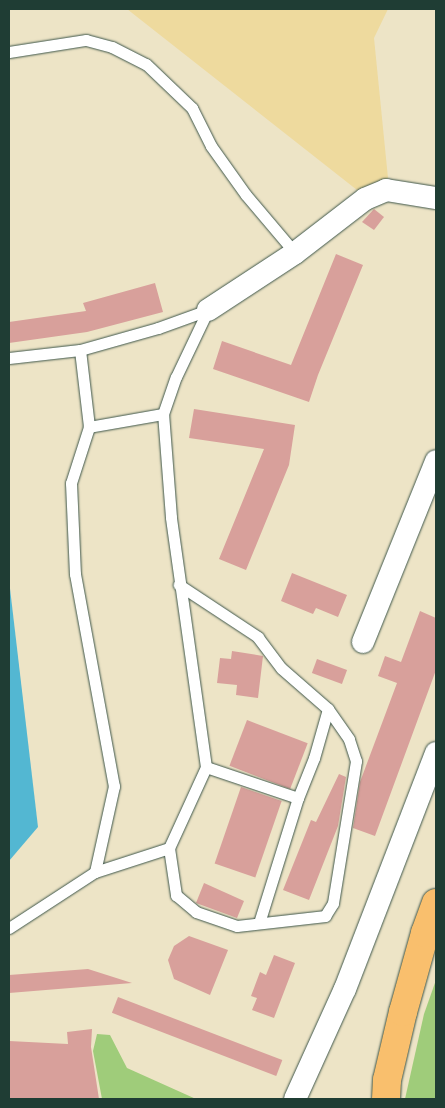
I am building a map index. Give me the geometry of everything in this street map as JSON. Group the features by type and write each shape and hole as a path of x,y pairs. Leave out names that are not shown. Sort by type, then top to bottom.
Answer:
{"main road":[{"path":"386,1099 387,1080 403,1012 425,934 436,903"}],"street":[{"path":"208,310 295,253 365,199 386,190 436,198"},
{"path":"363,642 436,461"},
{"path":"295,1099 345,989 436,753"}],"lane":[{"path":"9,52 86,40 112,47 146,64 192,108 215,152 246,195 295,253"},
{"path":"9,358 80,350 158,328 208,310"},
{"path":"179,585 258,637 281,668 328,709 349,739 356,761 333,903 326,916 237,926 196,912 176,895 168,848 206,768 179,585 171,517 163,414 176,377 208,310"},
{"path":"80,350 89,426 71,484 75,574 114,786 95,872"},
{"path":"89,426 163,414"},
{"path":"259,924 298,798 314,758 328,709"},
{"path":"206,768 298,798"},
{"path":"9,928 95,872 168,848"}],"green space":[{"path":"436,980 436,1099 405,1099 424,1014"},
{"path":"97,1034 110,1035 127,1068 196,1099 102,1099 93,1051"}],"sand":[{"path":"127,9 388,9 374,38 388,178 357,190"}],"water":[{"path":"9,580 38,827 9,861"}],"building":[{"path":"374,209 384,217 374,230 362,222"},
{"path":"336,254 363,265 318,375 309,402 213,369 222,341 291,365"},
{"path":"155,283 163,312 87,332 9,343 9,322 86,311 83,303"},
{"path":"194,409 295,425 289,465 246,570 219,559 264,449 189,438"},
{"path":"292,573 347,595 338,617 316,608 313,614 281,601"},
{"path":"420,611 436,618 436,670 375,836 353,828 360,782 397,683 378,676 385,656 401,662"},
{"path":"232,651 263,656 258,698 236,695 237,685 217,683 220,658 231,659"},
{"path":"317,659 347,670 342,684 312,673"},
{"path":"247,720 308,743 290,789 229,766"},
{"path":"339,774 346,777 338,826 309,900 283,890 311,820 316,822"},
{"path":"241,787 282,801 255,878 215,864"},
{"path":"204,883 244,901 237,918 196,903"},
{"path":"189,936 228,950 210,995 174,979 168,960 174,946"},
{"path":"274,955 295,963 274,1018 252,1010 257,998 251,996 260,972 266,975"},
{"path":"88,969 132,983 9,993 9,975"},
{"path":"118,997 282,1060 276,1076 112,1013"},
{"path":"92,1029 91,1047 99,1099 9,1099 9,1041 68,1044 67,1032"}]}
